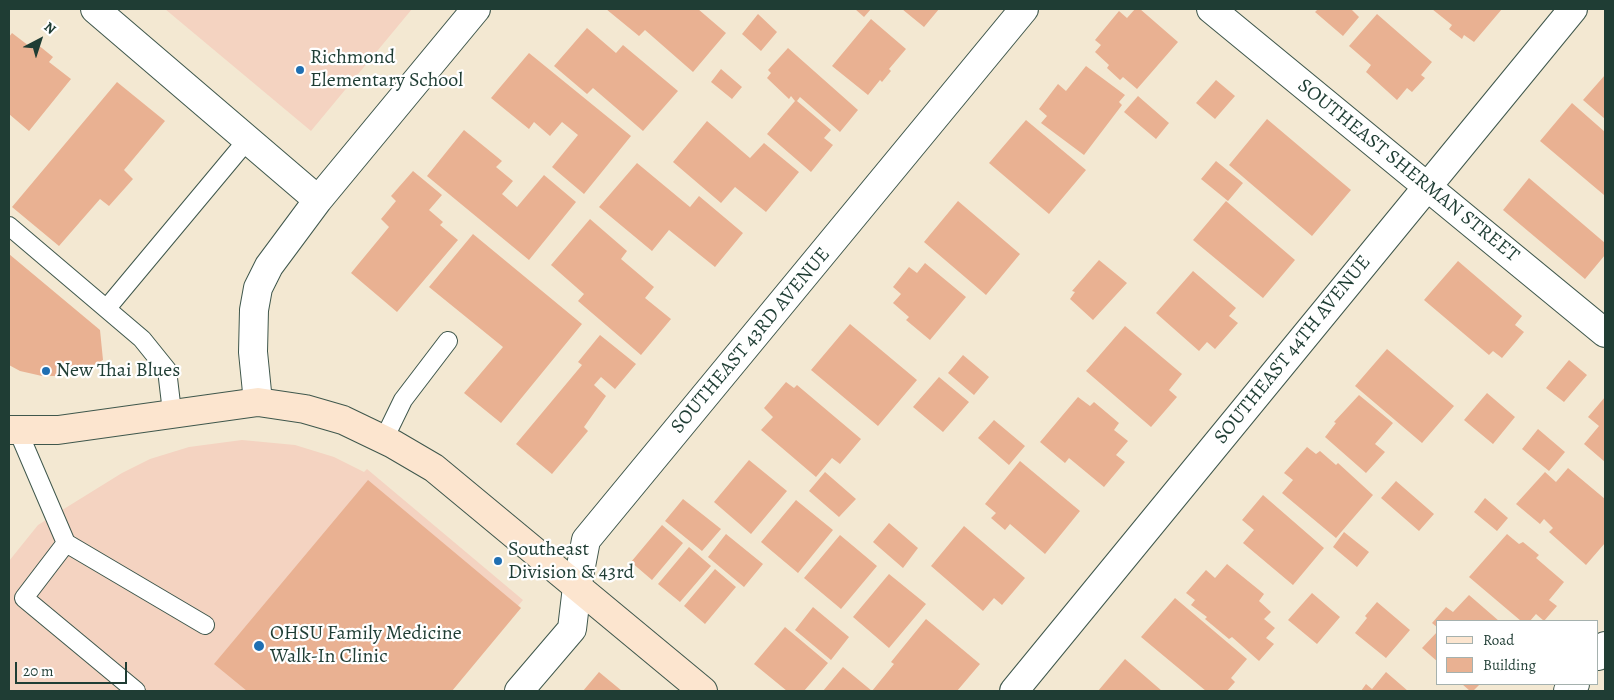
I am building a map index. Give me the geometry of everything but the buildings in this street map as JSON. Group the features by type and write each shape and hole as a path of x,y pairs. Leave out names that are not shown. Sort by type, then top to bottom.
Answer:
{"main road":[{"path":"13,430 58,430 172,412 258,402 305,409 343,420 384,439 434,468 703,691"}],"street":[{"path":"95,9 318,200"},
{"path":"258,402 253,352 254,310 258,288 268,266 318,200 476,9"},
{"name":"SOUTHEAST 43RD AVENUE","path":"519,691 572,629 577,587 586,540 1024,9"},
{"name":"SOUTHEAST SHERMAN STREET","path":"1211,9 1605,334"},
{"name":"SOUTHEAST 44TH AVENUE","path":"1014,691 1573,9"}],"lane":[{"path":"107,308 248,140"},
{"path":"9,226 142,339 167,370 172,412"},
{"path":"384,439 403,400 448,342"},
{"path":"13,430 66,543 205,625"},
{"path":"66,543 24,598 136,691"}],"shaded area":[{"name":"Richmond Elementary School","path":"165,9 412,9 311,131"},
{"path":"242,440 295,445 334,457 364,472 367,469 523,600 446,691 9,691 9,561 38,525 122,473 150,459 189,447"}],"place":[{"name":"Richmond Elementary School","path":"300,70"},
{"name":"New Thai Blues","path":"46,371"},
{"name":"Southeast Division & 43rd","path":"498,561"},
{"name":"OHSU Family Medicine Walk-In Clinic","path":"259,646"}]}
